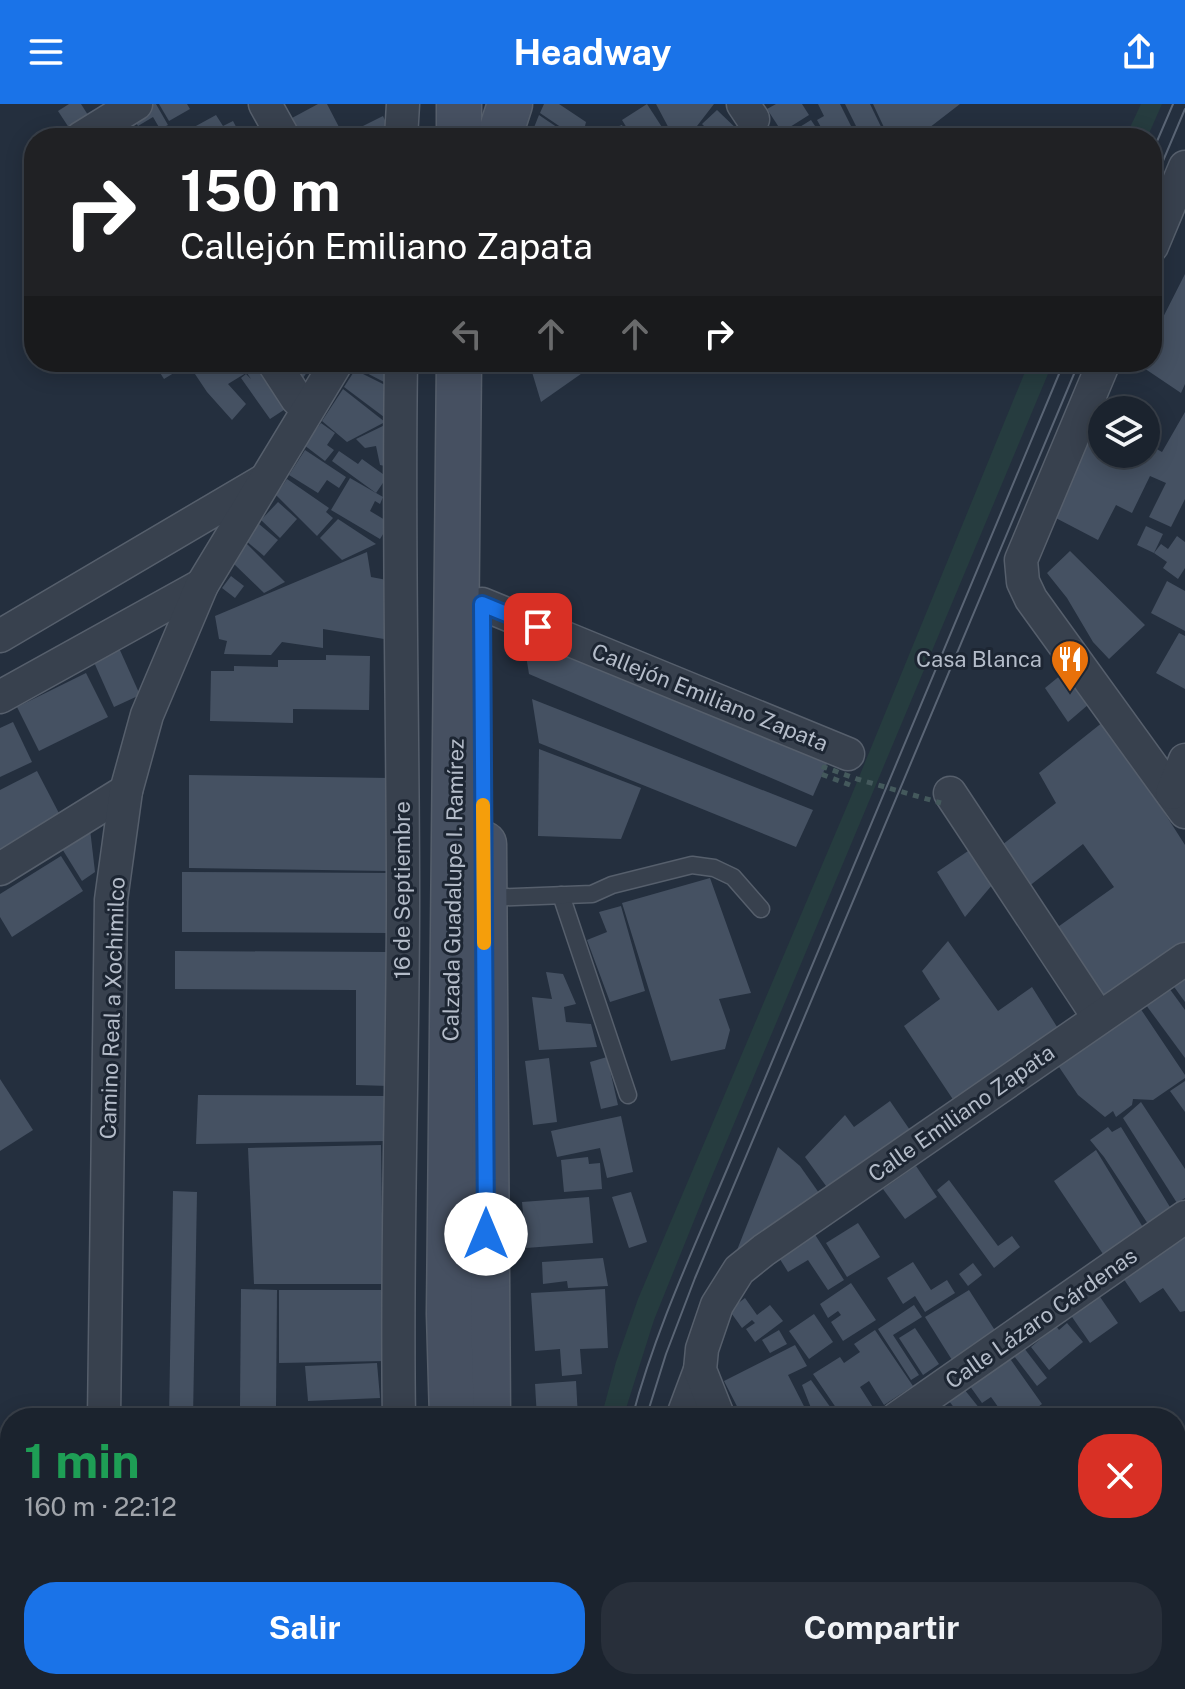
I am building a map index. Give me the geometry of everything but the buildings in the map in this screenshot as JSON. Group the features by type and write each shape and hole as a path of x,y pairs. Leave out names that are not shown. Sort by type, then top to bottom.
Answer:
{"main road":[{"path":"459,104 459,128"},
{"path":"502,128 510,104"},
{"name":"Calzada Guadalupe I. Ramírez","path":"452,1408 449,1314 459,372"},
{"name":"Calzada Guadalupe I. Ramírez","path":"484,372 482,604 488,1408"}],"street":[{"path":"97,128 136,104"},
{"path":"265,104 278,128"},
{"path":"402,128 403,104"},
{"path":"1162,222 1185,167"},
{"path":"279,372 307,409"},
{"name":"Camino Real a Xochimilco","path":"104,1408 111,900 126,791 147,715 202,585 331,372"},
{"name":"16 de Septiembre","path":"399,1408 403,900 401,372"},
{"path":"1100,372 1021,560 1023,582 1031,599 1178,802"},
{"path":"0,636 266,480"},
{"path":"0,697 202,585"},
{"name":"Callejón Emiliano Zapata","path":"482,604 849,770"},
{"path":"1178,802 1185,760"},
{"path":"0,869 126,791"},
{"path":"946,798 1099,1018"},
{"name":"Calle Emiliano Zapata","path":"700,1370 702,1349 717,1305 739,1270 1185,959"},
{"name":"Calle Lázaro Cárdenas","path":"911,1408 1185,1217"},
{"path":"686,1408 700,1370"},
{"path":"700,1370 715,1408"}],"lane":[{"path":"484,898 592,894 612,885 692,865 714,868 733,877 761,909"},
{"path":"561,895 628,1095"}],"path":[{"path":"849,770 821,774 824,767 857,779 946,798"}],"green space":[{"path":"1141,104 1162,104 1151,128 1130,128"},
{"path":"1025,372 1049,372 710,1181 654,1320 626,1408 604,1408 638,1299 850,799"}],"tram line":[{"path":"1162,130 1173,104"},
{"path":"1162,163 1185,109"},
{"path":"635,1408 676,1291 1060,372"},
{"path":"649,1408 695,1278 1075,372"}],"slow traffic":[{"path":"483,805 484,943"}],"place":[{"name":"Casa Blanca","path":"1070,693"}],"route":[{"path":"486,1234 482,604 538,627"}]}
